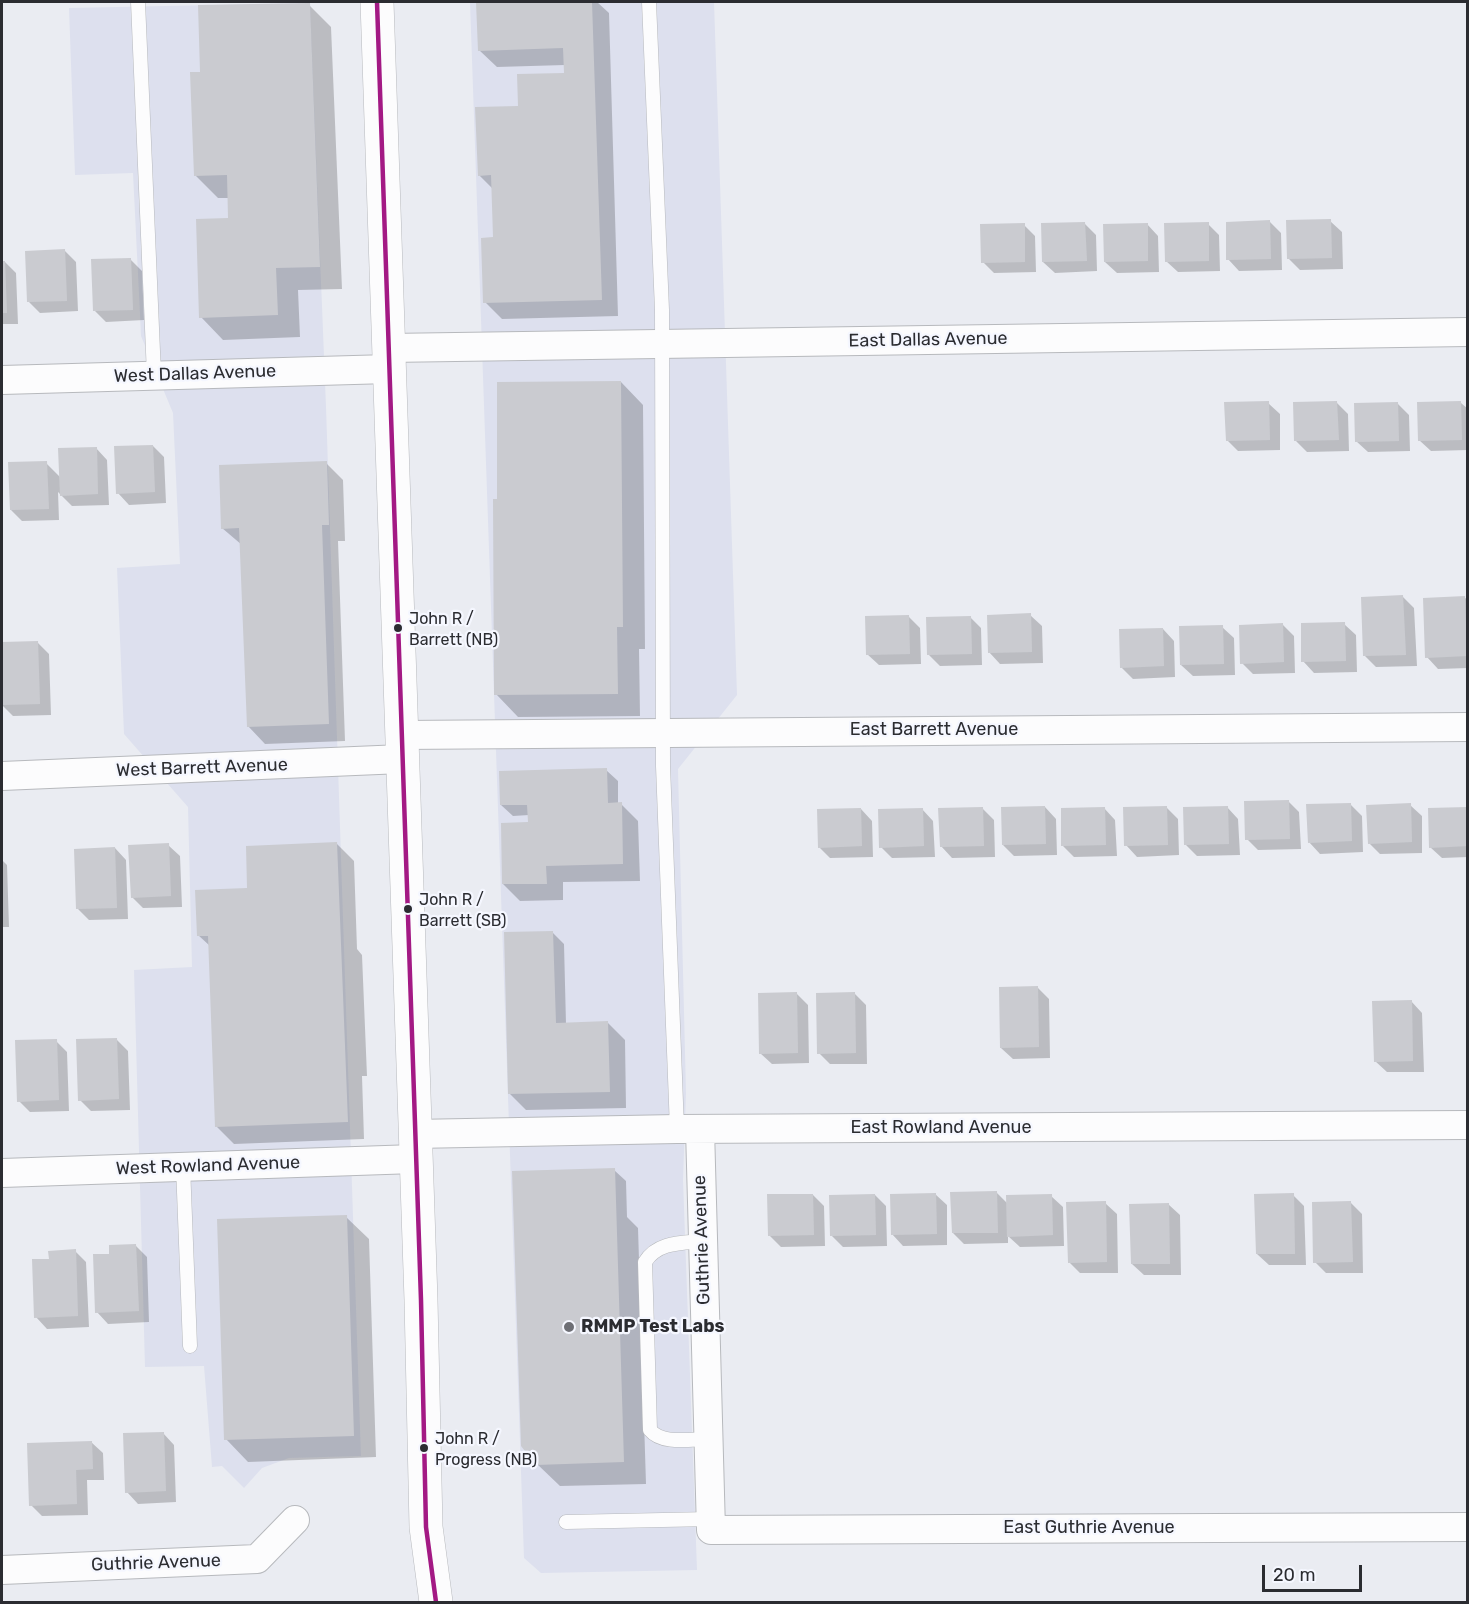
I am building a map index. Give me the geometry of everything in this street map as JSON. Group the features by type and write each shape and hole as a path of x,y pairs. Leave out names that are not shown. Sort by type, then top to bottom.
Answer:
{"main road":[{"path":"377,2 426,1527 436,1602"}],"street":[{"name":"East Dallas Avenue","path":"388,358 662,344 1467,332"},
{"name":"West Dallas Avenue","path":"2,380 154,375 388,358"},
{"name":"East Barrett Avenue","path":"401,747 663,732 1467,727"},
{"name":"West Barrett Avenue","path":"2,776 401,747"},
{"name":"East Rowland Avenue","path":"415,1146 688,1129 1467,1125"},
{"name":"Guthrie Avenue","path":"688,1129 702,1241 711,1525"},
{"name":"West Rowland Avenue","path":"2,1173 183,1166 415,1146"},
{"name":"Guthrie Avenue","path":"2,1570 257,1559 295,1520"},
{"name":"East Guthrie Avenue","path":"711,1525 1467,1527"}],"lane":[{"path":"138,2 154,375"},
{"path":"649,2 662,344 663,732 688,1129"},
{"path":"183,1166 190,1346"},
{"path":"702,1241 673,1243 650,1254 645,1262 650,1430 656,1437 666,1439 709,1439"},
{"path":"566,1522 711,1525"}],"shaded area":[{"path":"470,2 714,2 737,695 678,769 686,1093 683,1180 697,1570 541,1573 524,1558"},
{"path":"310,3 326,407 361,1456 289,1458 262,1468 244,1488 222,1466 212,1467 204,1366 145,1367 134,970 192,967 188,807 124,734 117,568 180,564 173,413 141,336 133,173 75,175 69,8"}],"building":[{"path":"476,2 592,2 602,300 483,303 481,238 493,237 491,175 478,176 475,107 518,106 517,74 564,73 563,48 478,51"},
{"path":"310,3 320,267 276,268 278,315 199,318 196,219 228,218 227,175 194,176 190,72 200,72 198,5"},
{"path":"1331,219 1332,258 1287,259 1286,220"},
{"path":"1270,220 1271,259 1226,260 1226,222"},
{"path":"1085,222 1087,261 1042,262 1041,223"},
{"path":"1209,222 1209,261 1165,262 1164,223"},
{"path":"1025,223 1025,262 981,263 980,224"},
{"path":"1148,223 1148,261 1104,262 1103,224"},
{"path":"65,249 67,301 27,302 25,251"},
{"path":"131,258 133,310 93,311 91,259"},
{"path":"2,261 5,261 7,313 2,313"},
{"path":"621,381 623,627 617,627 618,694 494,695 493,499 497,499 497,382"},
{"path":"1269,401 1270,440 1226,441 1224,402"},
{"path":"1337,401 1339,440 1294,441 1293,402"},
{"path":"1461,401 1462,440 1418,441 1417,402"},
{"path":"1398,402 1399,441 1355,442 1354,403"},
{"path":"153,445 155,492 116,494 114,446"},
{"path":"97,447 98,494 60,496 58,448"},
{"path":"47,461 49,509 10,510 8,462"},
{"path":"327,461 329,525 322,525 329,724 247,727 239,528 221,529 219,465"},
{"path":"1403,595 1406,655 1363,656 1361,597"},
{"path":"1465,596 1467,656 1425,658 1423,598"},
{"path":"1031,613 1032,652 988,653 987,615"},
{"path":"909,615 910,654 866,655 865,616"},
{"path":"971,616 972,654 927,655 926,617"},
{"path":"1345,622 1346,661 1301,662 1301,623"},
{"path":"1283,623 1284,662 1240,664 1239,625"},
{"path":"1223,625 1224,664 1180,665 1179,626"},
{"path":"1163,628 1164,666 1120,668 1119,629"},
{"path":"38,641 40,704 2,705 2,642"},
{"path":"607,768 608,803 622,802 623,864 546,866 547,884 502,884 501,823 528,822 527,805 500,805 499,771"},
{"path":"1289,800 1290,839 1245,840 1244,801"},
{"path":"1351,803 1352,841 1308,843 1306,804"},
{"path":"1411,803 1412,842 1368,844 1366,805"},
{"path":"1045,806 1046,844 1002,845 1001,807"},
{"path":"1167,806 1168,845 1124,846 1123,807"},
{"path":"1228,806 1229,844 1184,845 1183,807"},
{"path":"983,807 984,846 940,847 938,808"},
{"path":"1105,807 1106,845 1061,846 1061,808"},
{"path":"1468,807 1468,846 1429,848 1428,808"},
{"path":"861,808 862,846 818,848 817,809"},
{"path":"923,808 924,846 879,848 878,809"},
{"path":"337,842 348,1122 215,1127 208,936 197,936 195,890 247,888 246,846"},
{"path":"169,843 171,896 131,898 128,845"},
{"path":"115,847 117,908 76,909 74,849"},
{"path":"553,931 556,1023 608,1021 610,1092 508,1094 504,932"},
{"path":"1038,986 1039,1047 1000,1048 999,987"},
{"path":"797,992 798,1053 759,1054 758,993"},
{"path":"855,992 856,1053 817,1054 816,993"},
{"path":"1412,1000 1413,1061 1374,1062 1372,1001"},
{"path":"117,1038 119,1099 78,1101 76,1039"},
{"path":"57,1039 59,1100 17,1102 15,1040"},
{"name":"RMMP Test Labs","path":"615,1168 624,1462 536,1465 521,1446 512,1171"},
{"path":"997,1191 998,1233 952,1233 950,1192"},
{"path":"936,1193 937,1234 891,1235 890,1194"},
{"path":"1294,1193 1295,1254 1256,1254 1254,1194"},
{"path":"767,1194 813,1194 814,1235 768,1236"},
{"path":"875,1194 876,1235 830,1236 829,1195"},
{"path":"1052,1194 1053,1235 1007,1237 1006,1195"},
{"path":"1106,1201 1107,1262 1068,1263 1066,1202"},
{"path":"1351,1201 1353,1262 1313,1263 1312,1202"},
{"path":"1169,1203 1170,1264 1131,1264 1129,1204"},
{"path":"347,1215 354,1436 224,1440 217,1219"},
{"path":"136,1244 139,1311 95,1313 93,1254 109,1254 109,1245"},
{"path":"76,1249 78,1316 34,1318 32,1259 49,1259 48,1251"},
{"path":"164,1432 166,1491 125,1493 123,1433"},
{"path":"92,1441 93,1469 76,1470 77,1504 29,1506 27,1443"}],"transit line":[{"path":"377,2 421,1300 426,1527 436,1602"}],"place":[{"name":"John R / Barrett (NB)","path":"398,628"},
{"name":"John R / Barrett (SB)","path":"408,909"},
{"name":"RMMP Test Labs","path":"569,1327"},
{"name":"John R / Progress (NB)","path":"424,1448"}]}
